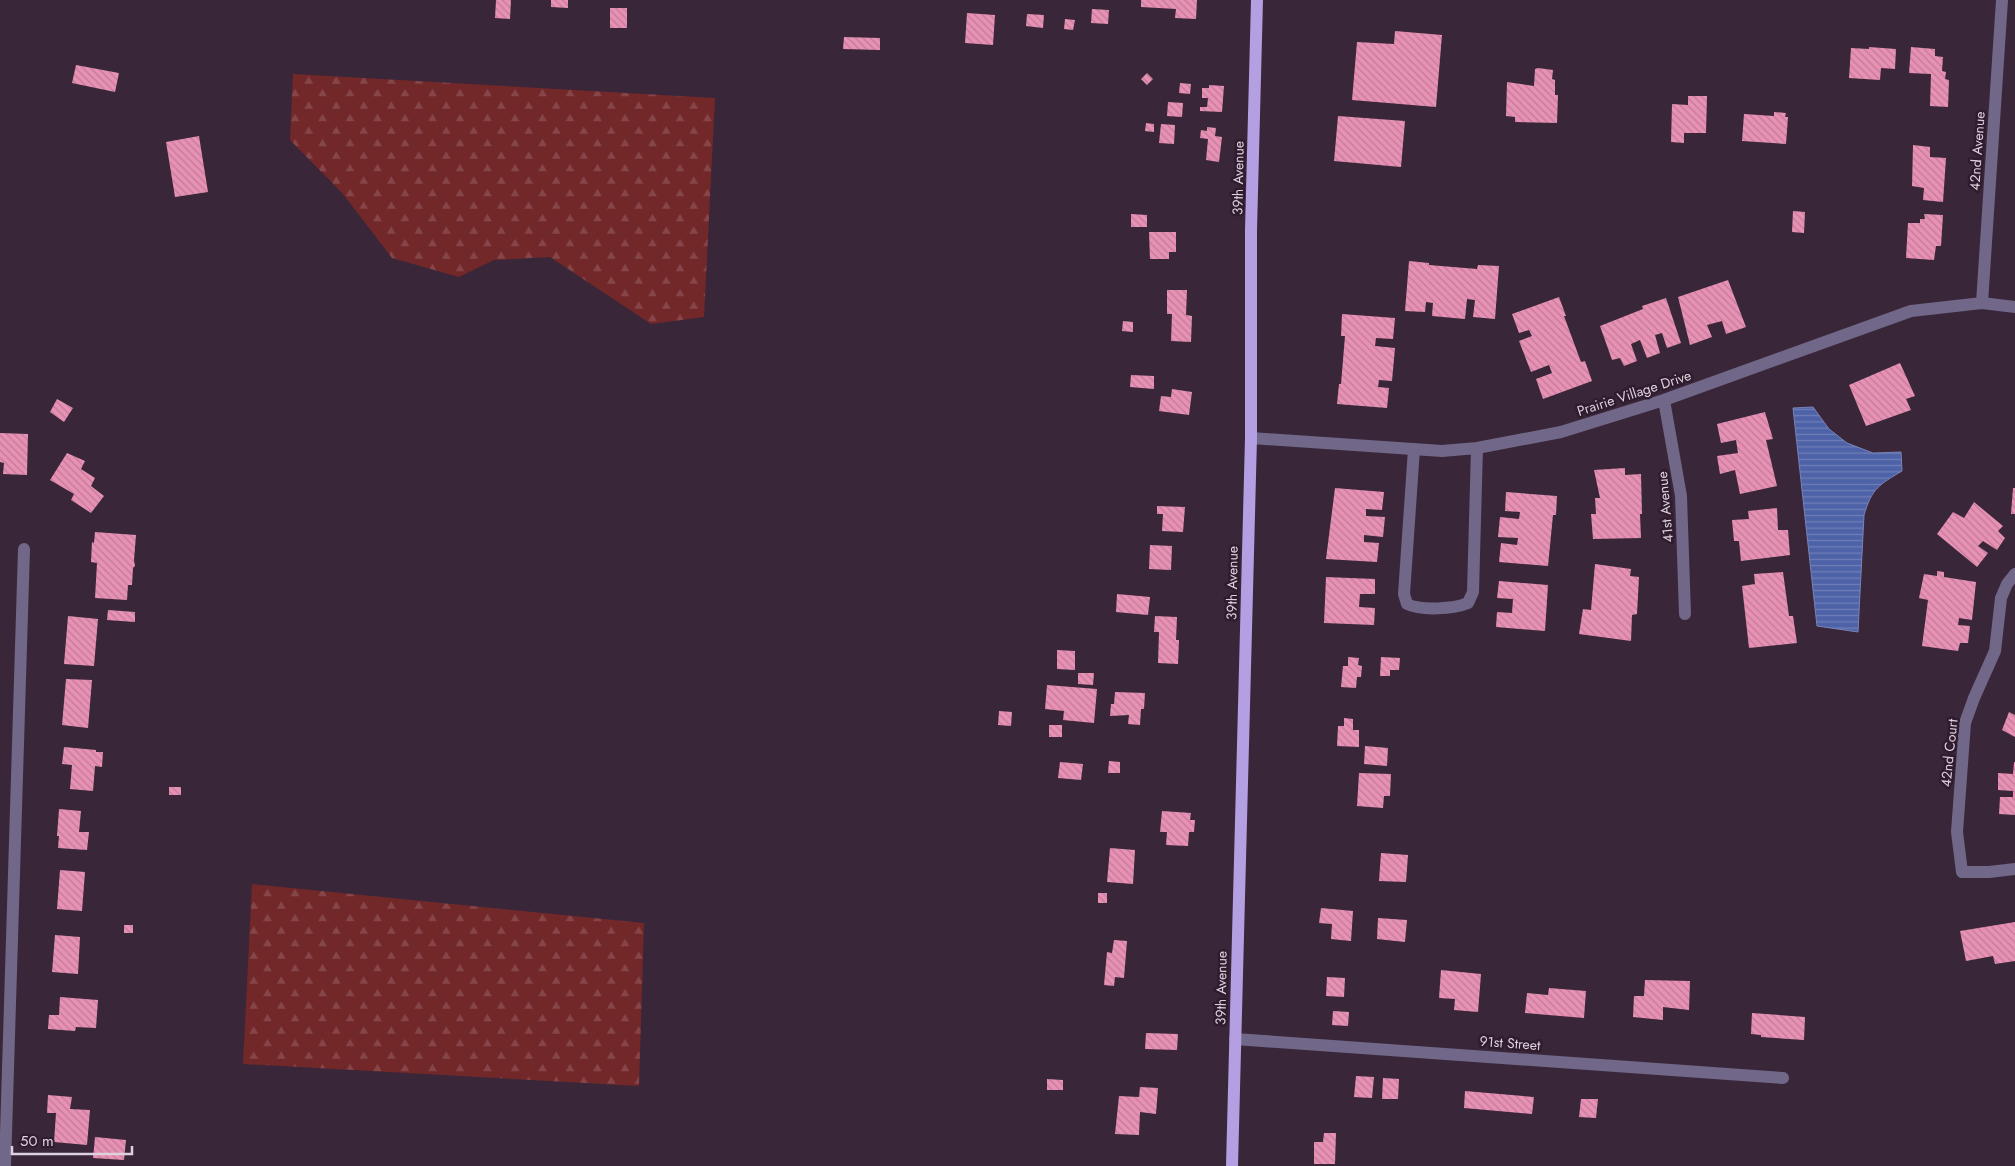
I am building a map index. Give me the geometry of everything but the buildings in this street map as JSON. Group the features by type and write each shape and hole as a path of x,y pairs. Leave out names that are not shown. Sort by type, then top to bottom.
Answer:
{"main road":[{"name":"39th Avenue","path":"1232,1166 1251,438 1251,230 1257,0"}],"street":[{"name":"42nd Avenue","path":"1982,303 2002,0"},
{"name":"Prairie Village Drive","path":"1251,438 1442,451 1477,448 1561,432 1664,400 1911,311 1982,303 2015,307"},
{"name":"41st Avenue","path":"1664,400 1682,496 1685,614"},
{"path":"1414,449 1404,594 1407,604 1414,608 1459,607 1468,602 1473,592 1477,448"},
{"path":"5,1166 24,549"},
{"name":"42nd Court","path":"2011,579 2001,598 1995,651 1965,723 1957,832 1962,872 1989,872 2015,869"},
{"name":"91st Street","path":"1235,1039 1783,1078"}],"green space":[{"path":"293,74 715,98 704,317 651,324 550,257 494,260 459,277 392,258 343,194 290,140"},
{"path":"252,884 644,923 639,1086 243,1064"}],"water":[{"path":"1813,407 1829,429 1847,443 1873,453 1901,452 1902,471 1877,488 1870,499 1864,515 1858,632 1817,626 1793,408"}]}
